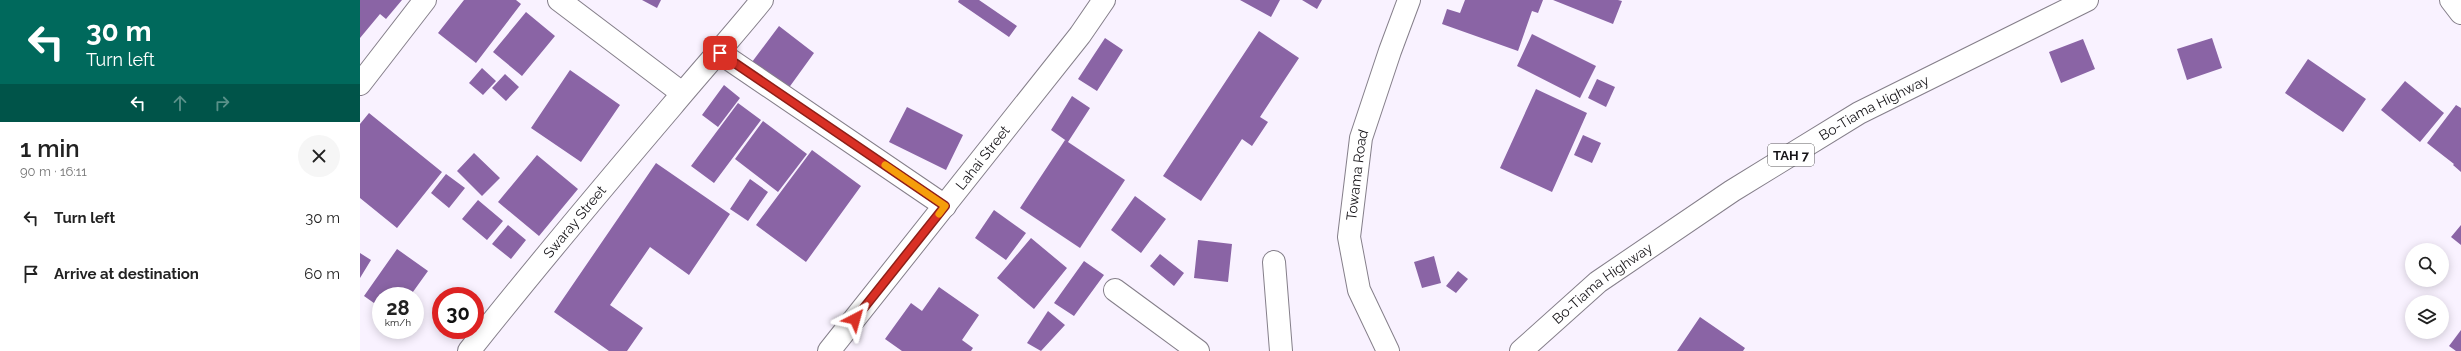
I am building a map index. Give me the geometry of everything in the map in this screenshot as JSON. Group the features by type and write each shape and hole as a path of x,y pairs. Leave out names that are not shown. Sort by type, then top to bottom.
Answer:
{"main road":[{"path":"360,84 425,0"},
{"path":"559,0 682,93"},
{"path":"762,0 720,53 945,206"},
{"name":"Lahai Street","path":"829,351 1080,35 1104,0"},
{"name":"Towama Road","path":"1388,351 1359,290 1349,237 1361,138 1409,0"},
{"name":"Bo-Tiama Highway","path":"1521,351 1598,282 1738,187 1859,113 2087,0"},
{"path":"2450,0 2461,13"},
{"name":"Swaray Street","path":"469,351 551,248 682,93 720,53"},
{"path":"1274,262 1280,351"},
{"path":"1115,290 1198,351"}],"building":[{"path":"360,0 402,0 386,19 380,14 360,38"},
{"path":"464,0 516,0 521,4 476,63 438,33"},
{"path":"642,0 661,0 657,8"},
{"path":"959,0 979,0 1017,26 1009,37 958,2"},
{"path":"1240,0 1280,0 1271,17"},
{"path":"1302,0 1322,0 1317,9"},
{"path":"1465,0 1543,0 1538,13 1532,11 1518,51 1442,24 1447,9 1460,13"},
{"path":"1553,0 1618,0 1622,1 1613,24"},
{"path":"526,12 555,36 522,76 493,52"},
{"path":"779,26 814,53 788,89 752,62"},
{"path":"1259,31 1299,58 1260,117 1268,122 1252,146 1242,139 1201,201 1163,176"},
{"path":"1532,34 1596,66 1580,98 1517,66"},
{"path":"1105,38 1123,50 1097,91 1078,79"},
{"path":"2212,38 2222,68 2187,80 2177,49"},
{"path":"2083,39 2095,69 2061,83 2049,52"},
{"path":"2308,59 2366,99 2343,132 2285,93"},
{"path":"482,68 496,81 483,95 469,83"},
{"path":"570,70 620,105 581,162 531,128"},
{"path":"505,74 519,87 506,101 492,88"},
{"path":"1597,79 1615,87 1606,107 1588,98"},
{"path":"2405,81 2444,113 2420,142 2381,110"},
{"path":"724,85 740,98 718,127 702,115"},
{"path":"1536,89 1587,113 1552,192 1500,168"},
{"path":"1072,96 1090,108 1068,142 1051,130"},
{"path":"738,103 761,120 714,183 691,166"},
{"path":"2456,105 2461,108 2461,172 2453,165 2454,164 2427,143"},
{"path":"907,107 963,135 946,170 889,142"},
{"path":"369,113 442,172 397,228 360,198 360,124"},
{"path":"763,121 807,154 778,192 735,159"},
{"path":"1583,135 1601,143 1592,163 1574,155"},
{"path":"1065,140 1125,180 1080,248 1020,208"},
{"path":"812,150 861,186 806,262 756,225"},
{"path":"474,153 500,178 482,196 457,171"},
{"path":"537,155 578,189 539,236 498,202"},
{"path":"656,163 730,214 689,275 650,247 610,305 643,328 627,351 609,351 554,312"},
{"path":"446,174 465,188 449,208 431,193"},
{"path":"750,179 768,192 748,221 730,209"},
{"path":"1135,196 1166,219 1141,253 1111,230"},
{"path":"478,200 503,221 487,240 462,219"},
{"path":"994,210 1026,233 1006,260 975,238"},
{"path":"508,225 526,240 511,259 492,244"},
{"path":"2461,225 2461,245 2451,237"},
{"path":"1031,238 1067,268 1034,309 997,278"},
{"path":"1198,240 1232,244 1228,282 1194,278"},
{"path":"397,249 428,271 416,287 372,287 372,302 364,296"},
{"path":"360,253 371,260 360,278"},
{"path":"1160,254 1184,273 1174,286 1150,266"},
{"path":"1434,256 1441,283 1422,288 1414,262"},
{"path":"1084,261 1104,275 1074,316 1054,303"},
{"path":"1458,271 1468,279 1456,293 1446,286"},
{"path":"939,287 979,315 962,340 973,348 971,351 902,351 885,339 911,303 922,311"},
{"path":"1048,311 1065,325 1041,351 1027,343"},
{"path":"1700,317 1745,348 1743,351 1677,351"},
{"path":"2461,330 2461,351 2456,351 2449,346"}],"slow traffic":[{"path":"885,165 945,206 939,214"}],"route":[{"path":"720,53 945,206 855,319"}]}
